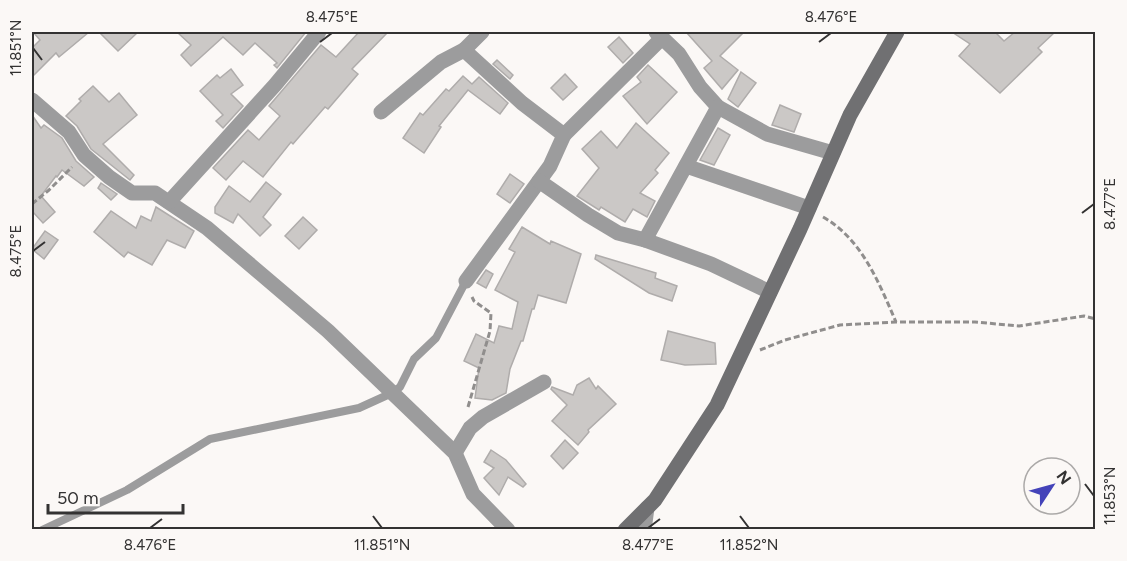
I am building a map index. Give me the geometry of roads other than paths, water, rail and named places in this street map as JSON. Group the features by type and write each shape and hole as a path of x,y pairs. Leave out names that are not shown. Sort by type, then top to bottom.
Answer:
{"main road":[{"path":"625,530 655,500 717,405 850,115 897,32"}],"street":[{"path":"169,202 260,102 319,32"},
{"path":"381,112 441,62 464,50 482,32"},
{"path":"466,281 550,166 564,135 659,34 679,54 700,87 718,106 766,134 833,153"},
{"path":"464,50 522,103 564,135"},
{"path":"32,100 69,132 84,155 109,177 132,193 155,193 207,228 328,331 454,453 473,494 508,530"},
{"path":"645,240 718,106"},
{"path":"686,166 809,208"},
{"path":"539,181 618,233 645,240 711,264 770,292"},
{"path":"454,453 470,428 483,417 544,382"},
{"path":"644,530 647,508"}],"lane":[{"path":"42,530 127,490 210,439 359,408 392,393 400,387 414,359 436,338 466,281"}]}
